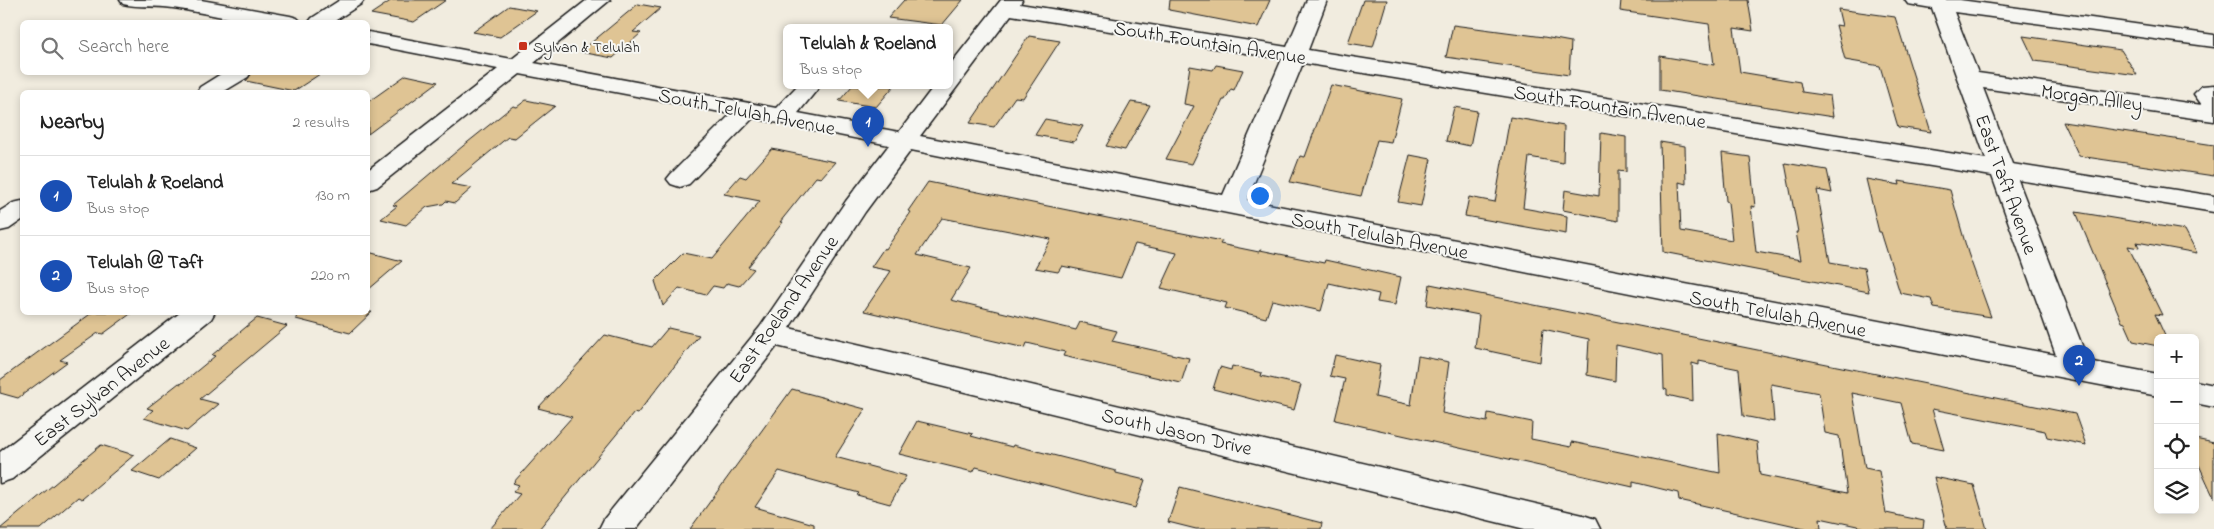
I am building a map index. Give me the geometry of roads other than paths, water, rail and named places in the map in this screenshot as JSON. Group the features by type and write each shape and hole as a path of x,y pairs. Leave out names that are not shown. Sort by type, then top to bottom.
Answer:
{"street":[{"path":"130,0 171,1 279,20"},
{"path":"322,20 354,0"},
{"path":"370,180 600,0"},
{"path":"1231,206 1318,0"},
{"path":"1915,0 2214,41"},
{"name":"East Taft Avenue","path":"1940,2 2076,369"},
{"path":"953,76 1009,4"},
{"name":"South Fountain Avenue","path":"1009,4 1295,56 2214,204"},
{"name":"South Telulah Avenue","path":"370,38 748,110 1851,327 2154,384"},
{"path":"211,90 235,75"},
{"name":"Morgan Alley","path":"1969,79 2214,114"},
{"path":"781,117 806,89"},
{"name":"East Roeland Avenue","path":"616,529 770,334 855,207 944,89"},
{"path":"2214,92 2210,91 2206,94 2214,105"},
{"path":"680,179 748,110"},
{"name":"East Sylvan Avenue","path":"0,470 197,315"},
{"name":"South Jason Drive","path":"770,334 1583,529"},
{"path":"2199,393 2214,396"}],"place":[{"name":"Sylvan & Telulah","path":"523,46"},
{"name":"Telulah & Roeland","path":"868,147"},
{"name":"Telulah @ Taft","path":"2079,386"}]}
